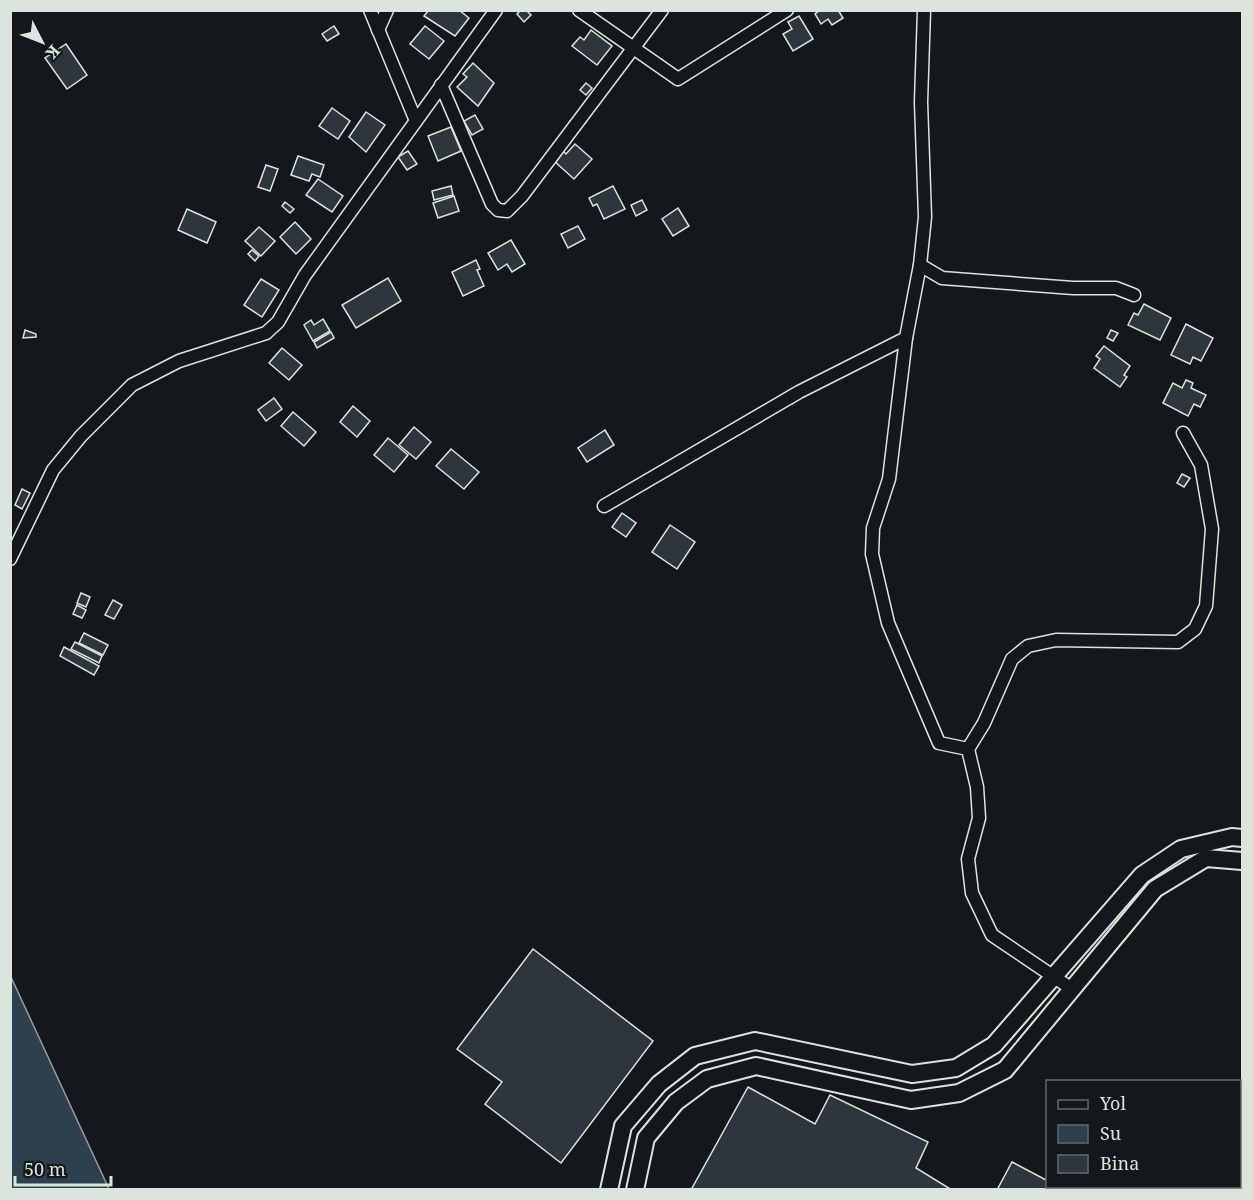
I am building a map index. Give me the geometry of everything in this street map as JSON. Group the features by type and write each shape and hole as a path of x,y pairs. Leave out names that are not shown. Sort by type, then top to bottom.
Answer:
{"street":[{"path":"370,10 416,121"},
{"path":"378,30 387,10"},
{"path":"10,559 21,543 36,503 53,470 81,436 132,385 179,361 266,333 278,322 305,275 496,10"},
{"path":"579,10 633,50 678,79 787,10"},
{"path":"441,86 492,204 498,210 507,211 522,196 662,10"},
{"path":"924,10 921,102 925,217 920,265 906,338 889,479 873,528 872,554 888,623 934,735 939,743 968,749"},
{"path":"920,265 942,278 1073,288 1116,288 1134,295"},
{"path":"604,506 800,392 906,338"},
{"path":"1072,989 992,935 972,893 968,859 979,818 977,787 968,749 984,723 1012,659 1028,646 1056,640 1179,642 1195,630 1206,606 1212,529 1201,465 1184,433"},
{"path":"609,1190 623,1126 659,1084 695,1056 755,1041 912,1074 956,1068 994,1044 1142,875 1181,849 1232,837 1242,838"},
{"path":"635,1190 646,1138 676,1102 707,1079 756,1066 911,1100 959,1093 1005,1070 1155,889 1206,858 1242,861"}],"water":[{"path":"11,977 109,1189 11,1189"}],"building":[{"path":"429,10 459,10 469,18 455,36 424,16"},
{"path":"521,10 526,10 531,15 524,22 517,14"},
{"path":"820,10 838,10 843,18 832,25 828,19 821,24 815,14"},
{"path":"799,16 813,39 793,51 783,34 792,29 788,22"},
{"path":"334,26 339,34 327,41 322,34"},
{"path":"425,26 444,41 429,59 410,44"},
{"path":"591,30 612,46 597,65 572,46 580,37 584,40"},
{"path":"66,44 87,75 67,89 45,58"},
{"path":"473,63 494,83 478,106 457,87 467,77 463,74"},
{"path":"586,83 592,88 586,95 580,90"},
{"path":"332,108 350,121 338,139 319,126"},
{"path":"366,112 385,125 366,152 349,137"},
{"path":"475,115 483,129 472,135 464,121"},
{"path":"451,127 461,151 438,161 428,136"},
{"path":"575,144 592,159 574,179 553,160 562,150 566,154"},
{"path":"408,151 417,164 407,170 398,157"},
{"path":"298,156 324,165 320,177 312,174 309,181 291,175"},
{"path":"266,165 278,169 270,191 258,187"},
{"path":"318,179 343,196 332,212 306,195"},
{"path":"451,186 453,195 434,200 432,191"},
{"path":"613,186 625,209 604,219 597,204 593,206 589,198"},
{"path":"454,196 459,211 438,218 433,203"},
{"path":"642,200 647,210 636,216 631,205"},
{"path":"285,202 294,209 290,213 282,206"},
{"path":"678,208 689,226 673,236 662,219"},
{"path":"187,209 216,222 207,243 178,230"},
{"path":"295,222 311,239 296,254 280,237"},
{"path":"578,226 585,239 568,248 561,234"},
{"path":"259,227 275,241 261,256 245,241"},
{"path":"511,240 525,264 512,272 507,264 498,270 488,253"},
{"path":"252,250 259,256 255,261 248,254"},
{"path":"476,260 480,269 477,270 484,286 463,296 452,272"},
{"path":"388,278 401,301 356,328 342,305"},
{"path":"261,279 279,290 262,317 244,305"},
{"path":"1144,304 1171,318 1160,340 1128,325 1134,313 1138,315"},
{"path":"323,319 330,331 313,341 304,325 311,320 314,325"},
{"path":"1186,324 1213,338 1201,361 1193,357 1190,364 1171,355"},
{"path":"25,330 36,334 36,337 23,338"},
{"path":"1111,330 1118,333 1113,341 1107,338"},
{"path":"331,332 334,338 317,348 314,342"},
{"path":"1104,346 1130,366 1124,375 1127,377 1120,387 1094,368 1100,359 1096,356"},
{"path":"282,348 302,365 289,380 269,363"},
{"path":"1186,380 1193,383 1191,388 1206,395 1200,407 1194,404 1188,416 1163,403 1173,383 1182,388"},
{"path":"274,398 282,409 266,421 258,410"},
{"path":"353,406 370,421 357,437 340,422"},
{"path":"293,412 316,432 304,446 281,426"},
{"path":"414,427 431,442 416,459 399,445"},
{"path":"605,430 614,445 587,462 578,448"},
{"path":"388,438 408,455 394,472 374,455"},
{"path":"451,449 479,472 464,489 436,466"},
{"path":"1182,474 1190,478 1184,487 1177,483"},
{"path":"22,489 30,493 22,509 15,505"},
{"path":"622,513 636,523 626,537 612,527"},
{"path":"670,525 695,542 677,569 652,552"},
{"path":"81,593 90,597 86,607 77,603"},
{"path":"113,600 122,605 114,619 105,615"},
{"path":"77,605 86,610 82,618 73,614"},
{"path":"84,633 108,645 103,655 79,643"},
{"path":"75,642 102,656 99,663 71,649"},
{"path":"64,647 99,666 94,675 60,656"},
{"path":"533,949 653,1041 561,1163 485,1104 502,1082 457,1049"},
{"path":"748,1087 815,1124 830,1095 928,1142 916,1168 952,1190 691,1190"},
{"path":"1012,1162 1046,1180 1046,1188 1063,1190 997,1190"},
{"path":"1075,1188 1178,1188 1181,1190 1078,1190"}]}
